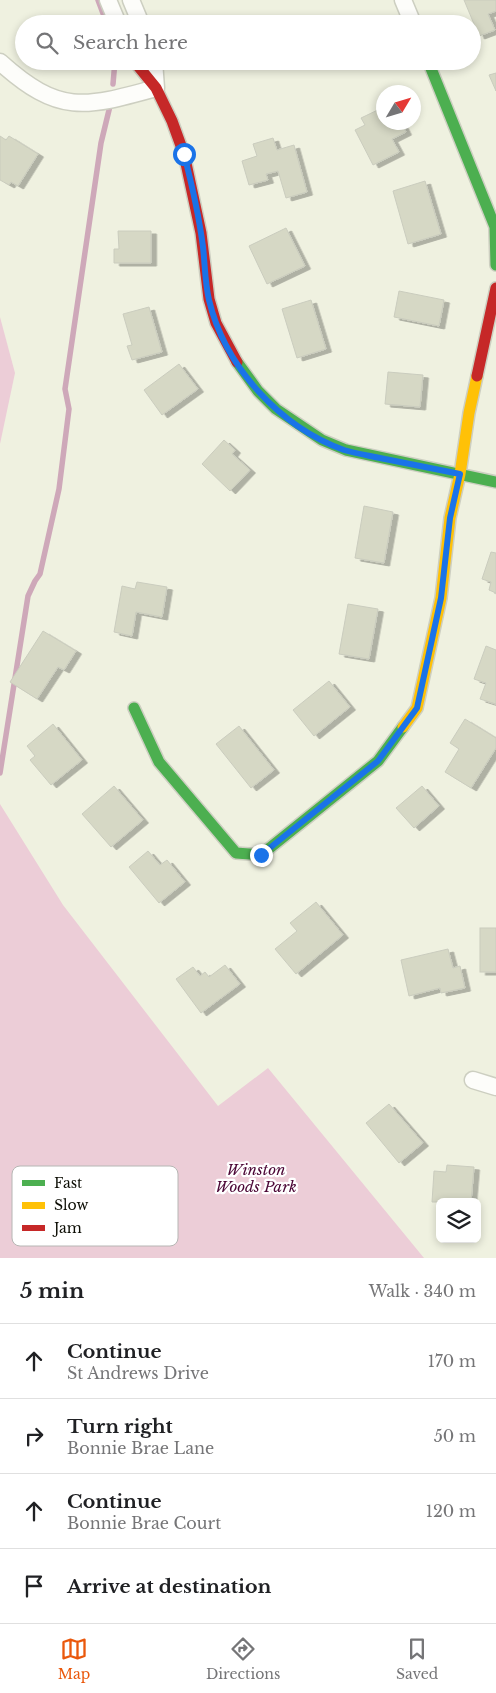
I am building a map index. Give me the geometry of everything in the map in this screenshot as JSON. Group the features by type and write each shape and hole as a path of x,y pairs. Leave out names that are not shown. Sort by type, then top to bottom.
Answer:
{"street":[{"path":"108,0 114,15"},
{"path":"131,0 137,15"},
{"path":"403,0 409,15"},
{"path":"0,62 34,90 66,102 85,104 102,102 156,88"},
{"path":"141,70 156,88 172,121 190,176 201,233 209,299 216,324 240,368 258,391 276,409 299,425 322,440 346,450 496,482"},
{"path":"155,70 156,88"},
{"path":"432,70 495,227 496,265"},
{"path":"134,708 159,762 236,853 261,855 378,761 417,708 441,598 450,518 496,288"},
{"path":"473,1080 496,1087"}],"green space":[{"path":"0,317 15,373 0,444"},
{"name":"Winston Woods Park","path":"0,804 63,905 218,1106 268,1068 424,1258 0,1258"}],"building":[{"path":"464,0 496,0 496,11 488,14 495,30 481,35 481,15 470,15"},
{"path":"496,73 496,91 489,75"},
{"path":"376,111 376,130 405,130 406,132 392,139 399,152 373,165 355,130 365,125 361,118"},
{"path":"0,136 6,140 9,136 38,154 18,186 11,182 9,185 0,180"},
{"path":"273,138 277,150 294,145 307,192 286,198 278,171 266,174 268,180 249,185 242,161 257,156 253,144"},
{"path":"425,181 441,234 408,244 393,191"},
{"path":"286,228 305,266 267,284 249,246"},
{"path":"118,231 151,231 151,263 114,263 114,249 119,249"},
{"path":"399,291 444,300 439,326 394,317"},
{"path":"311,300 326,349 297,358 282,309"},
{"path":"149,307 162,352 132,360 127,346 132,345 123,314"},
{"path":"179,364 198,389 162,415 144,390"},
{"path":"388,372 423,375 420,407 385,404"},
{"path":"224,440 235,450 232,454 250,470 230,491 202,464"},
{"path":"364,506 393,512 384,563 355,558"},
{"path":"491,552 496,553 496,593 489,590 491,582 482,579"},
{"path":"137,582 167,587 162,617 136,612 132,636 114,632 122,586 135,589"},
{"path":"348,604 378,609 369,659 339,654"},
{"path":"43,631 76,651 64,670 58,667 37,699 10,682"},
{"path":"486,646 496,650 496,704 480,699 486,683 474,679"},
{"path":"329,681 350,707 314,736 293,710"},
{"path":"465,719 496,738 496,748 471,788 445,772 459,749 450,743"},
{"path":"53,724 82,760 51,785 30,760 35,756 27,746"},
{"path":"239,726 274,770 251,788 216,744"},
{"path":"114,786 143,820 111,847 82,814"},
{"path":"422,786 439,806 414,828 396,808"},
{"path":"148,851 160,865 167,860 185,882 159,903 129,867"},
{"path":"316,902 343,935 296,974 275,949 297,931 290,923"},
{"path":"480,928 496,928 496,972 480,972"},
{"path":"448,949 453,968 460,966 465,988 441,993 440,988 409,996 401,960"},
{"path":"225,965 240,984 201,1013 176,979 193,967 200,976 205,972 209,977"},
{"path":"389,1104 423,1143 399,1163 366,1123"},
{"path":"447,1165 474,1167 471,1198 436,1198 436,1202 432,1202 434,1171 446,1172"}],"waterway":[{"path":"98,0 104,15"},
{"path":"113,84 114,70"},
{"path":"0,773 28,596 40,574 59,489 69,409 65,389 101,143 110,106"}],"traffic: fast":[{"path":"432,70 495,227 496,265"},
{"path":"237,362 258,391 276,409 322,440 346,450 496,482"},
{"path":"134,708 159,762 236,853 261,855 378,761 403,727"}],"traffic: slow":[{"path":"403,727 417,708 441,598 450,518 460,474 469,413 477,376"}],"traffic: jam":[{"path":"141,70 156,88 172,121 184,154 201,233 209,299 216,323 237,362"},
{"path":"477,376 496,288"}],"route":[{"path":"184,154 195,200 209,299 216,324 240,368 258,391 276,409 299,425 322,440 346,450 460,474 450,518 441,598 417,708 378,761 261,855"}]}
